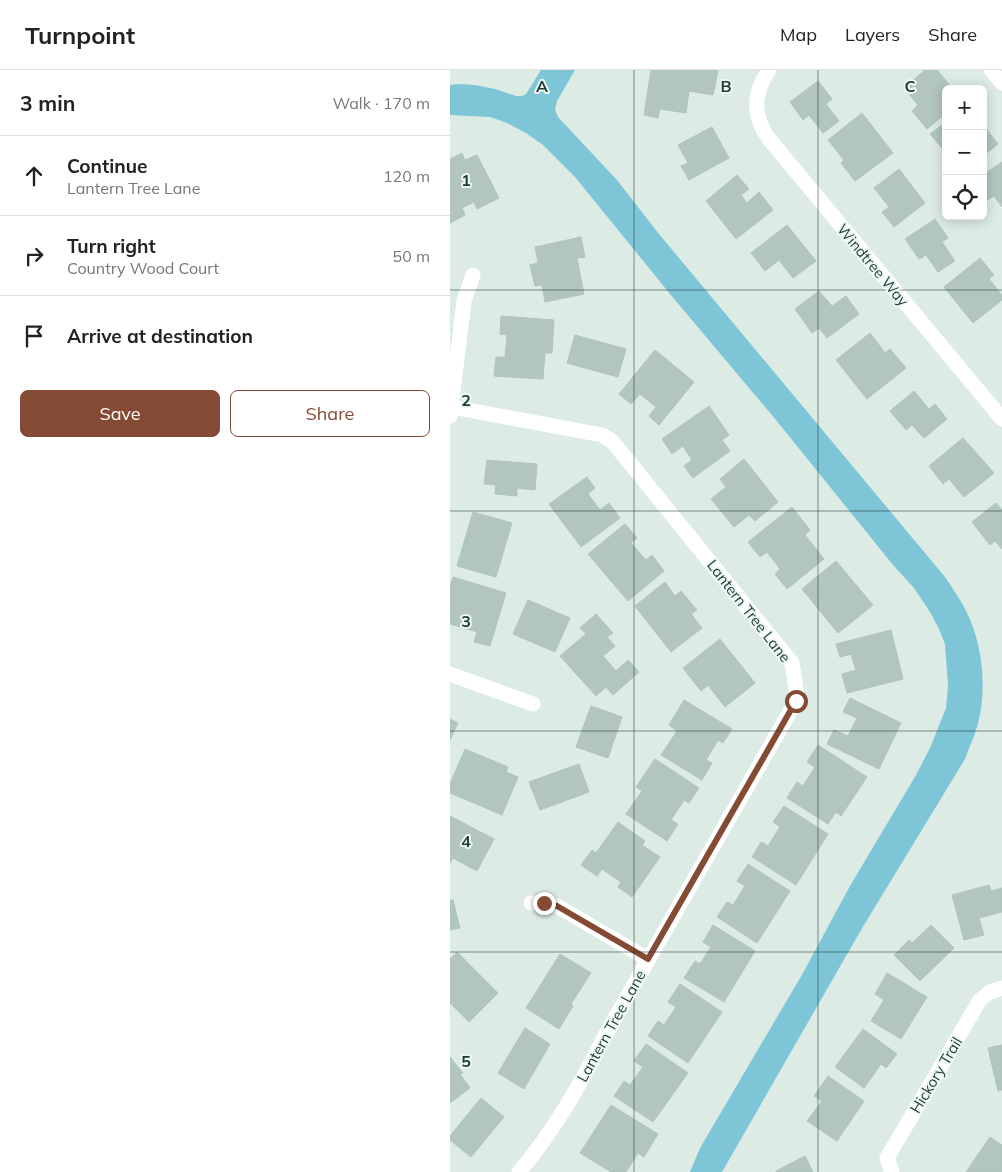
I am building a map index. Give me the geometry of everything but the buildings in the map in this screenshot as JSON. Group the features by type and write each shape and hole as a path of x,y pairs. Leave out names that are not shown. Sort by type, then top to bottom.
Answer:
{"street":[{"name":"Windtree Way","path":"769,70 762,80 756,105 762,130 768,139 1002,419"},
{"path":"991,70 1002,83"},
{"path":"451,412 464,301 473,275"},
{"name":"Lantern Tree Lane","path":"451,412 602,435 612,441 792,663 796,682 796,701 610,1026 574,1093 557,1121 520,1172"},
{"path":"450,674 533,704"},
{"path":"531,903 557,906 648,959"},
{"name":"Hickory Trail","path":"892,1172 887,1158 980,1000 990,992 1002,988"}],"water":[{"path":"541,70 575,70 557,101 555,110 558,117 617,180 659,234 945,577 967,613 973,627 980,657 983,688 982,704 975,733 965,759 861,930 722,1172 690,1172 700,1148 803,973 850,886 930,748 946,708 948,686 945,644 930,612 914,588 893,565 575,177 543,145 507,123 490,117 450,115 450,85 475,85 522,96 526,94"}],"route":[{"path":"544,903 557,906 648,959 796,701"}]}
